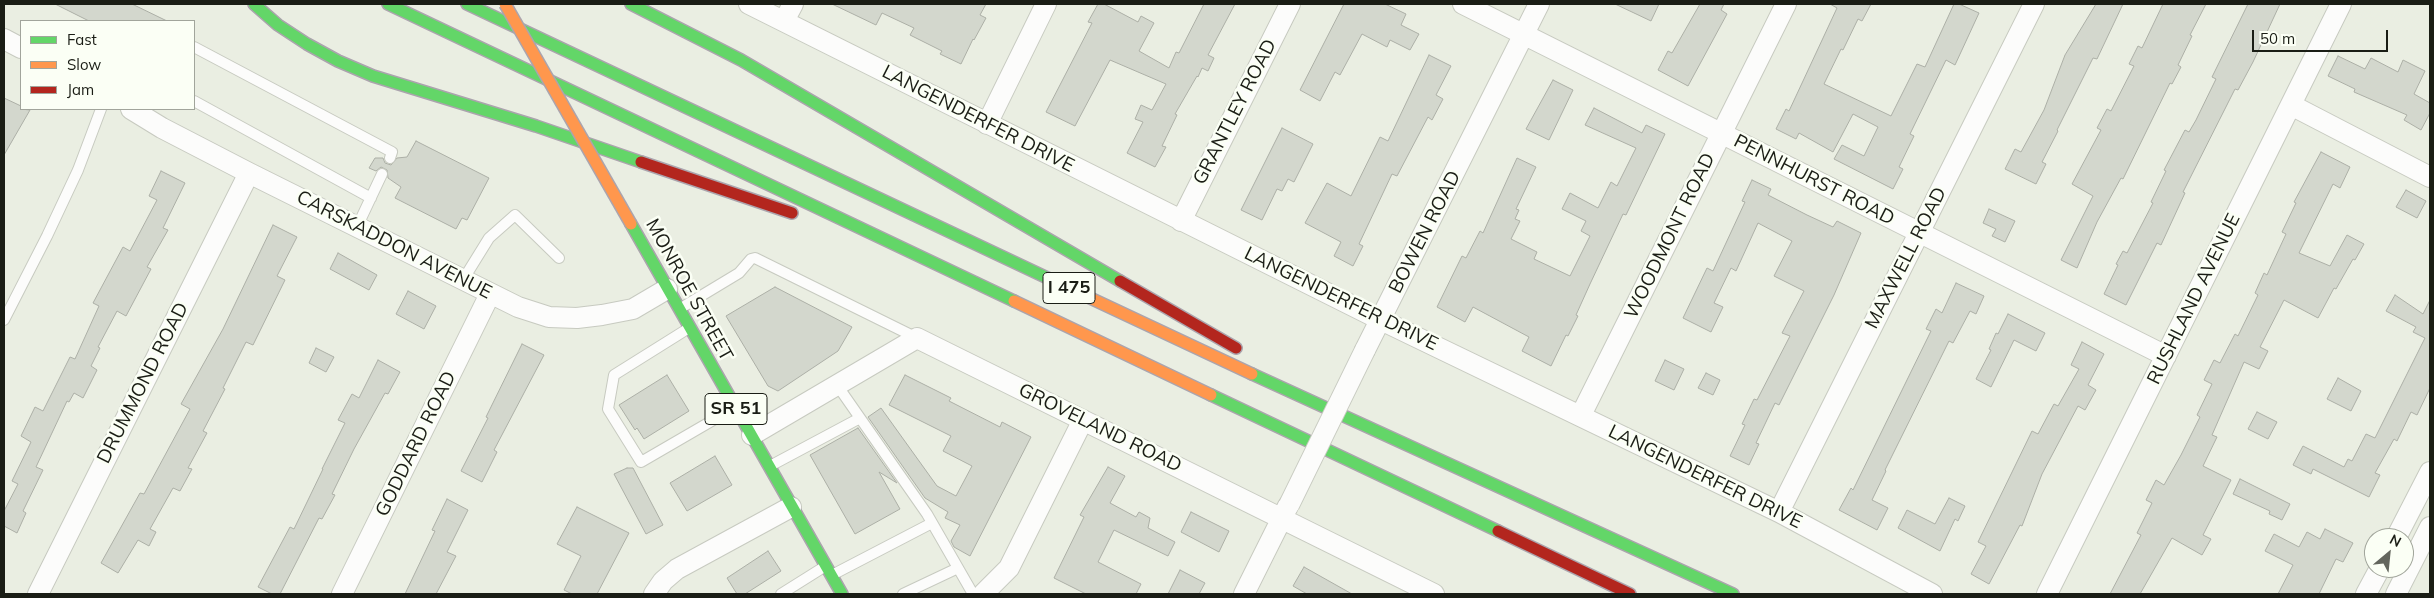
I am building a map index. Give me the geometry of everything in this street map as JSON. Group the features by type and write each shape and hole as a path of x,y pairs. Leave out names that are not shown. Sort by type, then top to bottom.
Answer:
{"main road":[{"path":"254,4 278,25 307,44 338,61 373,76 536,126 780,207 807,219"},
{"name":"I 475","path":"388,4 1630,594"},
{"name":"I 475","path":"467,4 1350,420 1733,594"},
{"name":"MONROE STREET","path":"505,4 842,594"},
{"path":"631,4 741,60 1243,352"},
{"path":"862,242 1134,358"},
{"path":"1327,393 1354,405"},
{"path":"1568,505 1673,566"}],"street":[{"name":"LANGENDERFER DRIVE","path":"749,4 788,12 987,124 1381,320 1779,512 1932,594"},
{"path":"987,124 1046,4"},
{"name":"GRANTLEY ROAD","path":"1181,220 1290,4"},
{"name":"PENNHURST ROAD","path":"1463,4 2166,356"},
{"name":"BOWEN ROAD","path":"1244,594 1539,4"},
{"name":"WOODMONT ROAD","path":"1581,416 1786,4"},
{"name":"MAXWELL ROAD","path":"1779,512 2034,4"},
{"name":"RUSHLAND AVENUE","path":"2047,594 2341,4"},
{"path":"4,39 20,47"},
{"path":"2290,105 2430,177"},
{"name":"CARSKADDON AVENUE","path":"133,110 162,128 490,294 549,317 577,318 633,309 667,290"},
{"name":"DRUMMOND ROAD","path":"38,594 249,172"},
{"name":"GODDARD ROAD","path":"342,594 490,294"},
{"path":"752,435 917,338"},
{"name":"GROVELAND ROAD","path":"917,338 1083,420 1286,511 1434,594"},
{"path":"983,594 1009,568 1083,420"},
{"path":"2401,528 2430,472"},
{"path":"654,594 663,581 677,569 791,507"},
{"path":"2396,594 2430,527"},
{"path":"2366,594 2375,578"}],"lane":[{"path":"195,48 392,152 390,158"},
{"path":"195,102 371,198"},
{"path":"4,320 48,236 78,170 101,110"},
{"path":"357,227 382,174"},
{"path":"463,280 489,238 515,215 559,258"},
{"name":"GROVELAND ROAD","path":"678,309 739,273 750,259 755,258 917,338"},
{"path":"689,327 614,375 608,408 640,462 735,407"},
{"path":"837,385 932,523 973,594"},
{"path":"769,467 860,418"},
{"path":"781,594 932,523"},
{"path":"903,594 958,568"}],"building":[{"path":"55,4 132,4 165,20 87,20"},
{"path":"832,4 986,4 980,15 986,18 961,64 940,54 942,51 910,35 914,28 882,13 876,25"},
{"path":"1098,4 1104,4 1138,22 1141,16 1154,23 1139,51 1169,68 1176,52 1179,53 1204,4 1235,4 1208,55 1214,58 1208,71 1202,68 1175,114 1177,115 1162,146 1166,147 1155,167 1127,153 1143,122 1135,119 1141,105 1152,110 1166,84 1110,60 1075,126 1046,112 1092,23 1088,22"},
{"path":"1344,4 1385,4 1406,14 1401,25 1419,34 1410,50 1390,40 1387,47 1362,34 1340,75 1335,72 1320,101 1300,90"},
{"path":"1615,4 1659,4 1651,21"},
{"path":"1700,4 1724,4 1721,10 1727,14 1688,86 1658,70 1668,51 1672,53"},
{"path":"1830,4 1871,4 1862,21 1858,19 1824,84 1891,116 1917,64 1925,67 1954,4 1959,4 1979,13 1955,65 1946,60 1910,134 1914,136 1899,167 1903,169 1893,189 1834,159 1842,145 1864,156 1878,127 1853,114 1833,152 1799,133 1796,139 1776,129 1786,109 1789,111 1837,8"},
{"path":"2096,4 2123,4 2097,59 2093,58 2057,130 2042,162 2046,164 2036,184 2005,169 2015,149 2021,152 2044,110 2065,55"},
{"path":"2163,4 2206,4 2190,35 2192,36 2178,65 2181,67 2172,84 2170,83 2123,179 2121,178 2097,222 2077,268 2061,260 2093,196 2072,184 2101,130 2097,128 2107,109 2111,111 2134,66 2129,64 2138,46 2142,48"},
{"path":"2248,4 2280,4 2253,62 2238,90 2235,89 2183,192 2185,193 2161,245 2157,243 2126,305 2104,294 2118,265 2116,264 2123,251 2127,253 2153,203 2151,202 2166,171 2164,170 2185,130 2189,132 2196,120 2216,79 2212,77"},
{"path":"1429,55 1451,66 1436,95 1443,99 1432,120 1428,117 1397,176 1392,174 1359,244 1363,246 1353,266 1334,256 1341,242 1305,223 1327,183 1351,196 1380,137 1388,141"},
{"path":"2338,56 2365,69 2371,58 2398,72 2403,60 2425,71 2414,94 2430,103 2430,113 2421,130 2404,120 2407,115 2354,92 2355,89 2328,76"},
{"path":"1553,80 1573,90 1549,140 1526,129"},
{"path":"4,98 20,106 20,110 30,110 4,155"},
{"path":"1594,108 1642,133 1646,125 1665,134 1626,215 1623,214 1576,315 1578,316 1568,336 1566,335 1551,366 1522,351 1529,337 1473,307 1465,322 1437,307 1462,256 1466,258 1480,231 1483,233 1517,158 1536,167 1516,209 1519,210 1515,219 1520,221 1511,239 1537,252 1534,259 1570,276 1590,236 1581,231 1586,221 1562,209 1570,193 1598,208 1611,182 1617,186 1636,148 1585,125"},
{"path":"1282,128 1313,144 1294,182 1288,179 1282,191 1277,189 1262,220 1241,210"},
{"path":"416,141 489,178 467,220 462,218 456,229 395,198 401,187 388,178 387,170 381,167 376,171 369,168 375,158 383,158 385,163 391,165 397,158 407,157"},
{"path":"2321,152 2350,167 2340,188 2333,184 2299,253 2330,266 2347,235 2364,244 2336,289 2334,288 2318,318 2284,300 2260,347 2268,351 2259,369 2244,362 2212,435 2217,437 2203,466 2231,480 2203,535 2211,539 2202,555 2172,538 2140,594 2110,594 2141,535 2137,533 2152,503 2146,500 2156,480 2164,485 2181,455 2200,417 2197,415 2212,384 2204,380 2214,360 2220,363 2235,334 2238,336 2258,295 2255,293 2264,273 2267,275 2286,234 2282,232 2296,203 2294,202"},
{"path":"161,171 185,183 163,228 168,230 147,267 151,269 126,316 117,311 98,347 100,348 91,366 97,370 83,398 74,393 69,402 67,401 36,467 43,470 23,511 26,513 17,533 4,526 4,511 18,484 12,481 31,442 21,436 35,407 43,411 70,357 75,359 99,306 93,303 123,247 130,251 157,200 149,196"},
{"path":"1752,180 1771,189 1768,195 1807,215 1833,227 1837,221 1861,233 1834,295 1779,405 1775,403 1756,443 1759,444 1749,465 1730,456 1745,425 1742,424 1754,399 1757,400 1790,336 1782,333 1804,291 1774,276 1792,241 1758,223 1736,271 1731,268 1714,303 1723,307 1711,332 1683,318 1707,268 1713,271 1745,202 1742,201"},
{"path":"2406,190 2426,201 2417,218 2396,207"},
{"path":"1989,209 2015,221 2005,242 1992,236 1996,229 1983,223"},
{"path":"273,225 297,237 277,276 285,280 253,345 246,342 223,388 225,389 203,431 207,433 188,468 192,469 180,491 173,488 150,529 156,532 149,546 138,540 118,573 101,563 140,493 144,494 190,409 181,404 223,329"},
{"path":"338,253 377,275 369,290 330,269"},
{"path":"1956,283 1984,296 1976,314 1970,311 1953,343 1949,341 1885,470 1872,500 1888,508 1877,530 1839,510 1851,488 1853,490 1931,331 1926,329 1936,309 1942,313"},
{"path":"775,287 852,327 838,351 778,391 768,386 726,316"},
{"path":"408,291 436,306 424,329 396,314"},
{"path":"2395,295 2423,314 2430,300 2430,388 2417,415 2411,412 2397,441 2394,439 2375,473 2380,475 2369,497 2313,469 2311,474 2293,465 2303,446 2344,467 2348,459 2352,461 2366,434 2375,438 2425,338 2413,332 2416,327 2386,311"},
{"path":"2008,314 2045,333 2036,351 2014,340 1991,387 1976,379 1991,350 1989,349 1996,333 1998,334"},
{"path":"2082,342 2104,354 2088,385 2096,390 2085,410 2078,406 2042,474 2022,526 2020,525 1989,584 1971,574 1986,546 1978,542 2032,431 2038,434 2054,404 2058,406 2079,369 2071,365"},
{"path":"522,344 544,355 494,450 497,452 482,482 461,471"},
{"path":"316,348 334,357 326,372 309,363"},
{"path":"378,360 400,372 388,394 385,393 354,449 332,494 335,495 322,519 319,518 280,594 272,594 258,587 290,527 294,529 323,469 345,423 338,420 352,394 359,398"},
{"path":"1665,360 1684,369 1674,390 1655,381"},
{"path":"1706,373 1720,380 1713,395 1698,388"},
{"path":"667,375 689,411 644,439 637,428 635,430 619,405"},
{"path":"905,375 951,398 949,401 1000,427 1002,422 1031,437 970,556 954,547 951,541 960,525 945,518 948,512 925,498 868,417 881,408 937,486 956,496 972,466 943,451 951,436 889,405"},
{"path":"2338,378 2361,391 2351,411 2327,399"},
{"path":"2257,412 2277,422 2268,439 2248,429"},
{"path":"858,428 897,483 879,472 900,509 855,534 810,455"},
{"path":"715,456 732,485 687,511 670,483"},
{"path":"1108,467 1125,476 1110,503 1136,517 1139,512 1150,518 1148,528 1175,542 1168,556 1114,530 1098,562 1141,584 1136,594 1086,594 1054,578 1084,517 1080,515"},
{"path":"627,468 633,468 663,525 646,534 614,474"},
{"path":"2240,479 2290,504 2282,520 2269,514 2270,511 2233,494"},
{"path":"1949,498 1965,506 1958,521 1955,519 1940,551 1898,528 1907,510 1935,524"},
{"path":"447,499 468,510 447,552 456,556 436,594 405,594 435,531 432,530"},
{"path":"577,507 629,533 597,594 572,594 564,590 581,556 557,544"},
{"path":"1191,512 1229,531 1219,552 1181,532"},
{"path":"2325,529 2353,543 2343,562 2336,559 2319,594 2278,594 2293,565 2265,551 2274,534 2299,547 2307,532 2320,539"},
{"path":"768,551 781,571 745,594 737,594 727,578"},
{"path":"1304,567 1352,594 1307,594 1293,586"},
{"path":"1180,570 1205,583 1199,594 1168,594"}],"traffic: fast":[{"path":"254,4 278,25 307,44 338,61 373,76 536,126 641,162"},
{"path":"388,4 1014,301"},
{"path":"467,4 1056,282"},
{"path":"631,4 741,60 1120,281"},
{"path":"631,224 842,594"},
{"path":"1252,374 1733,594"},
{"path":"1211,395 1498,531"}],"traffic: slow":[{"path":"505,4 631,224"},
{"path":"1056,282 1252,374"},
{"path":"1014,301 1211,395"}],"traffic: jam":[{"path":"641,162 792,213"},
{"path":"1120,281 1236,348"},
{"path":"1498,531 1630,594"}]}
